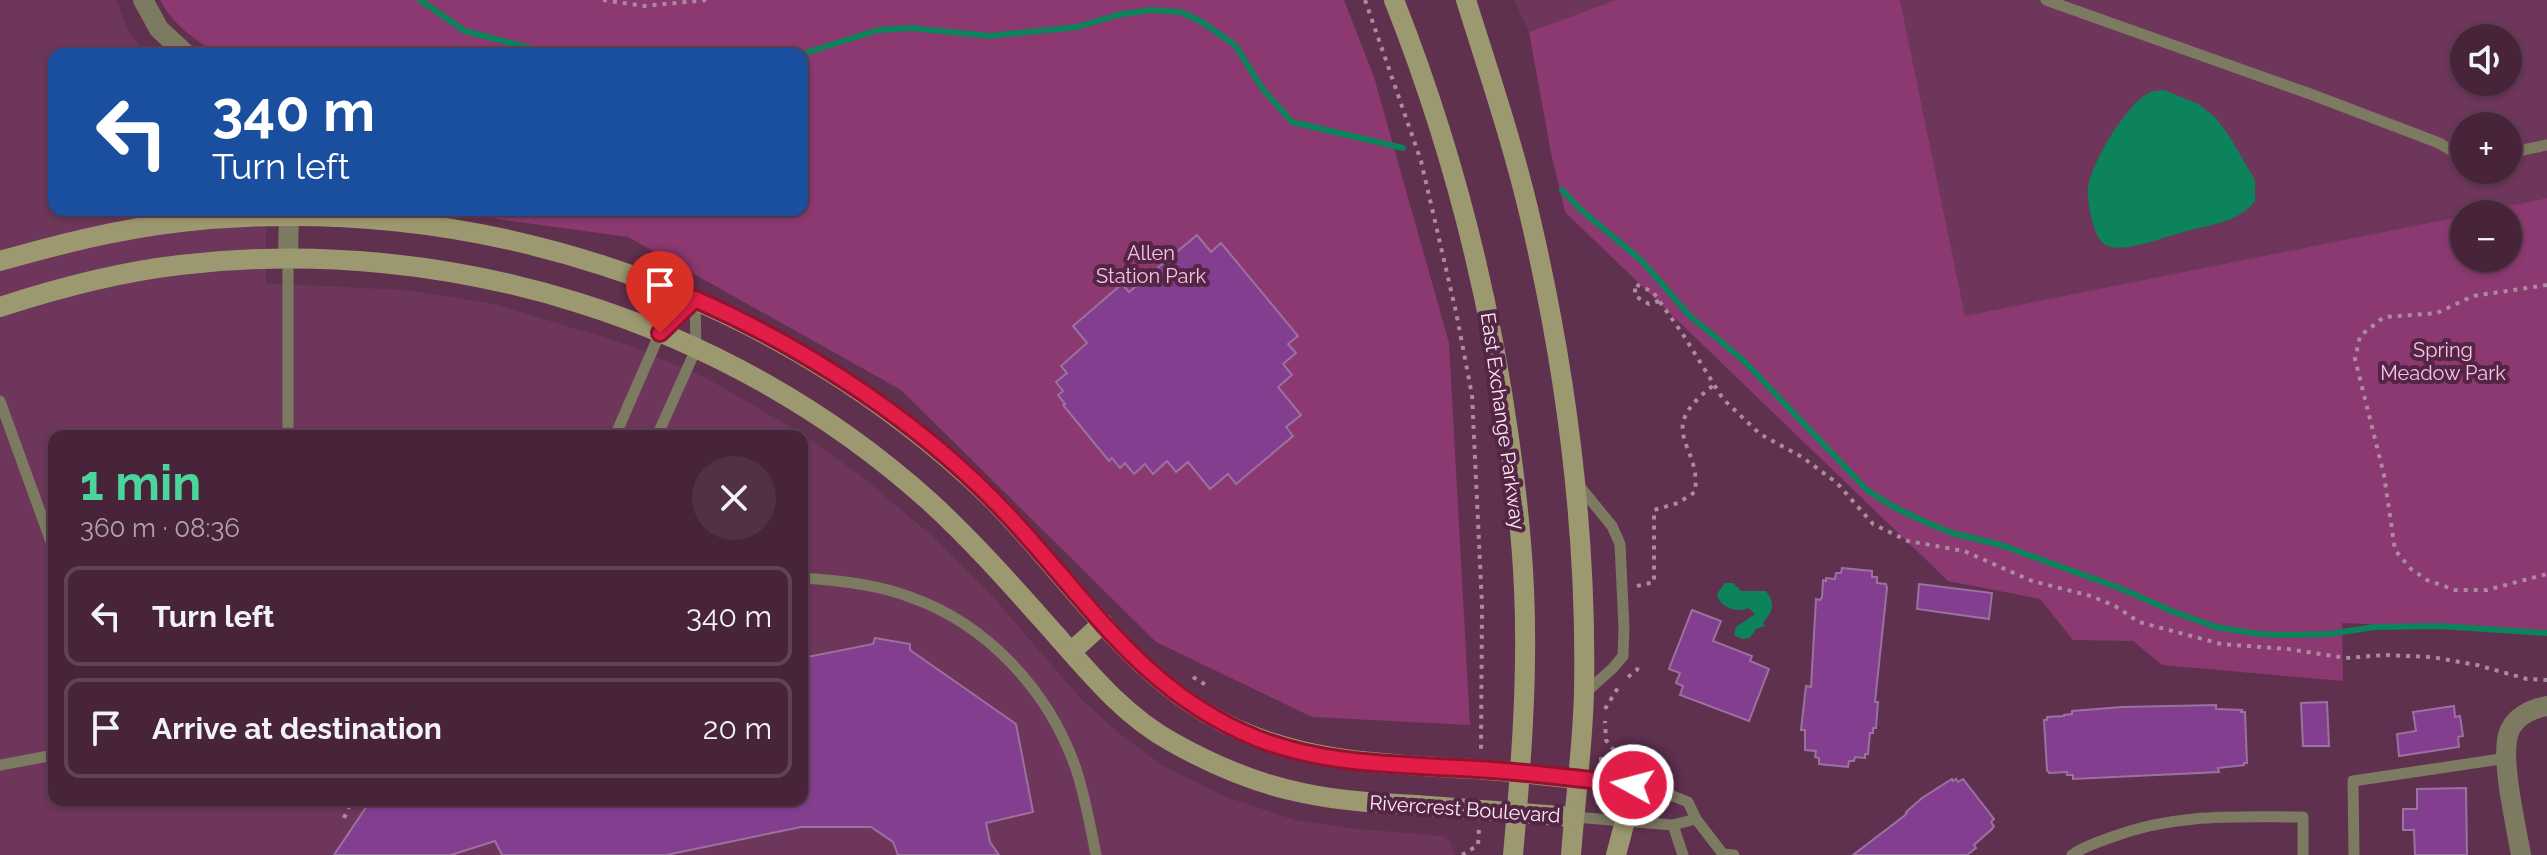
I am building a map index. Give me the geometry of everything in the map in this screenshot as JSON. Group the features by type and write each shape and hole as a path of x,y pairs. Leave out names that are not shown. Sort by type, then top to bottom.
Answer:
{"street":[{"path":"143,0 159,29 180,48"},
{"name":"East Exchange Parkway","path":"1394,0 1435,110 1455,175 1484,295 1504,403 1516,496 1525,633 1513,855"},
{"path":"1466,0 1531,219 1559,350 1582,567 1584,694 1571,855"},
{"name":"Rivercrest Boulevard","path":"0,261 58,244 131,230 254,216"},
{"path":"288,259 289,216"},
{"name":"Rivercrest Boulevard","path":"328,216 392,221 506,239 609,266 730,314 810,358 932,444 1007,514 1138,662 1175,693 1222,722 1294,751 1333,759 1579,779"},
{"name":"Rivercrest Boulevard","path":"0,307 149,269 288,259 399,265 500,281 584,304 696,349 785,395 837,427 890,468 979,550 1112,697 1148,728 1196,754 1255,779 1301,793 1338,799 1574,817"},
{"path":"1071,652 1103,623"},
{"path":"2521,855 2507,758 2508,734 2516,720 2532,709 2547,706"},
{"path":"1616,855 1625,821"}],"lane":[{"path":"2046,0 2313,95 2450,150"},
{"path":"2522,150 2547,145"},
{"path":"288,259 288,430"},
{"path":"618,430 660,333 695,299"},
{"path":"660,430 696,349 695,299"},
{"path":"0,401 48,533"},
{"path":"1575,481 1607,518 1620,544 1623,614 1623,656 1584,694"},
{"path":"808,579 844,582 910,597 957,620 1002,654 1038,695 1060,730 1076,769 1096,855"},
{"path":"0,765 48,756"},
{"path":"2354,855 2353,781 2507,758"},
{"name":"Rivercrest Boulevard","path":"1574,817 1673,825 1696,819 1688,802 1653,788 1579,779"},
{"path":"2072,855 2083,847 2135,828 2202,816 2303,817 2303,855"},
{"path":"1696,819 1723,855 1734,855"},
{"path":"1673,825 1683,855"}],"path":[{"path":"603,0 644,6 707,0"},
{"path":"1365,0 1421,161 1472,395 1482,605 1481,750 1467,749"},
{"path":"1659,301 1649,304 1639,299 1635,296 1635,284 1653,292 1684,336 1723,399 1760,434 1826,474 1873,524 1908,541 1964,551 2032,581 2091,596 2139,622 2221,644 2288,649 2346,658 2384,655 2432,657 2527,679 2547,680"},
{"path":"2547,285 2473,296 2437,313 2384,317 2360,336 2355,359 2384,475 2395,550 2411,569 2427,580 2455,590 2487,590 2547,574"},
{"path":"1636,587 1654,582 1654,510 1678,503 1695,492 1697,477 1682,438 1683,420 1698,397 1714,385"},
{"path":"1615,752 1606,740 1605,707 1620,683 1637,670 1640,655"},
{"path":"1192,676 1218,693"},
{"path":"344,818 349,806"},
{"path":"1462,855 1478,845 1478,833"}],"shaded area":[{"path":"0,0 116,0 128,30 142,48 48,48 48,216 266,216 266,283 404,290 495,304 632,346 708,379 796,430 48,430 48,806 808,806 808,437 860,475 930,534 994,598 1081,699 1121,735 1165,767 1229,798 1295,820 1443,836 1450,841 1455,855 0,855"},
{"path":"1514,0 1616,0 1529,32"},
{"path":"1900,0 2547,0 2547,198 2522,203 2522,200 2450,200 2450,219 1965,317"},
{"path":"2164,90 2198,104 2215,117 2255,180 2255,201 2240,214 2222,222 2137,245 2108,246 2098,236 2091,215 2088,188 2091,177 2112,134 2132,107 2151,92"},
{"path":"1725,583 1733,583 1741,591 1766,591 1771,600 1771,611 1763,623 1765,626 1756,629 1750,638 1742,639 1734,635 1736,627 1755,614 1749,608 1734,609 1721,603 1717,594"}],"green space":[{"name":"Allen Station Park","path":"160,0 1344,0 1374,77 1449,343 1470,725 1312,717 1156,642 901,390 628,237 476,216 808,216 808,48 209,48 185,31"},
{"name":"Spring Meadow Park","path":"1616,0 1900,0 1965,316 2450,219 2450,272 2522,272 2522,203 2547,198 2547,632 2342,623 2343,681 2162,665 2133,641 2073,640 2040,599 1948,581 1565,212 1529,32"}],"building":[{"path":"1197,235 1211,252 1221,243 1298,336 1288,344 1296,353 1283,364 1292,375 1278,387 1301,415 1286,427 1293,436 1236,484 1228,474 1210,489 1188,462 1176,472 1167,461 1153,474 1145,464 1134,474 1125,463 1120,468 1112,458 1109,461 1063,405 1058,395 1063,391 1056,382 1067,373 1061,366 1087,343 1073,326 1122,284 1129,292"},
{"path":"1842,568 1872,571 1877,583 1886,584 1887,588 1875,702 1878,702 1876,728 1870,733 1868,754 1865,758 1855,757 1854,761 1849,761 1848,767 1819,764 1816,751 1805,750 1805,730 1801,730 1806,686 1811,687 1816,599 1822,597 1823,580 1835,579"},
{"path":"1919,584 1992,593 1989,619 1917,609"},
{"path":"1692,610 1721,621 1713,641 1752,656 1750,661 1769,669 1749,721 1680,695 1683,686 1676,683 1680,673 1669,669"},
{"path":"875,638 910,644 910,650 1016,724 1033,812 986,823 990,842 999,855 898,855 893,842 871,827 801,827 666,855 502,855 495,841 451,855 334,855 367,806 808,806 808,657 873,644"},
{"path":"2327,702 2329,746 2303,746 2301,703"},
{"path":"2216,705 2216,709 2245,712 2247,763 2244,765 2218,768 2219,772 2073,779 2073,775 2067,775 2067,772 2049,773 2047,770 2044,720 2047,717 2064,716 2072,714 2072,711 2122,707"},
{"path":"2454,706 2455,717 2460,716 2463,736 2458,737 2459,747 2399,756 2397,734 2416,731 2413,712"},
{"path":"1952,779 1958,782 1963,779 1994,819 1992,829 1967,855 1853,855 1904,816 1922,798"},
{"path":"2466,788 2467,855 2415,855 2414,830 2403,830 2403,809 2417,809 2417,789"}],"waterway":[{"path":"420,0 465,31 530,48"},
{"path":"808,52 878,30 912,28 989,36 1078,27 1117,15 1151,10 1181,12 1202,22 1235,45 1262,88 1292,122 1403,148"},
{"path":"1562,190 1642,261 1689,315 1744,361 1867,490 1923,521 1952,533 2001,545 2216,627 2291,635 2329,634 2374,627 2440,626 2547,633"}],"route":[{"path":"660,333 695,299 771,335 826,368 932,444 976,483 1144,668 1190,703 1256,738 1294,751 1333,759 1481,769 1633,785"}]}
